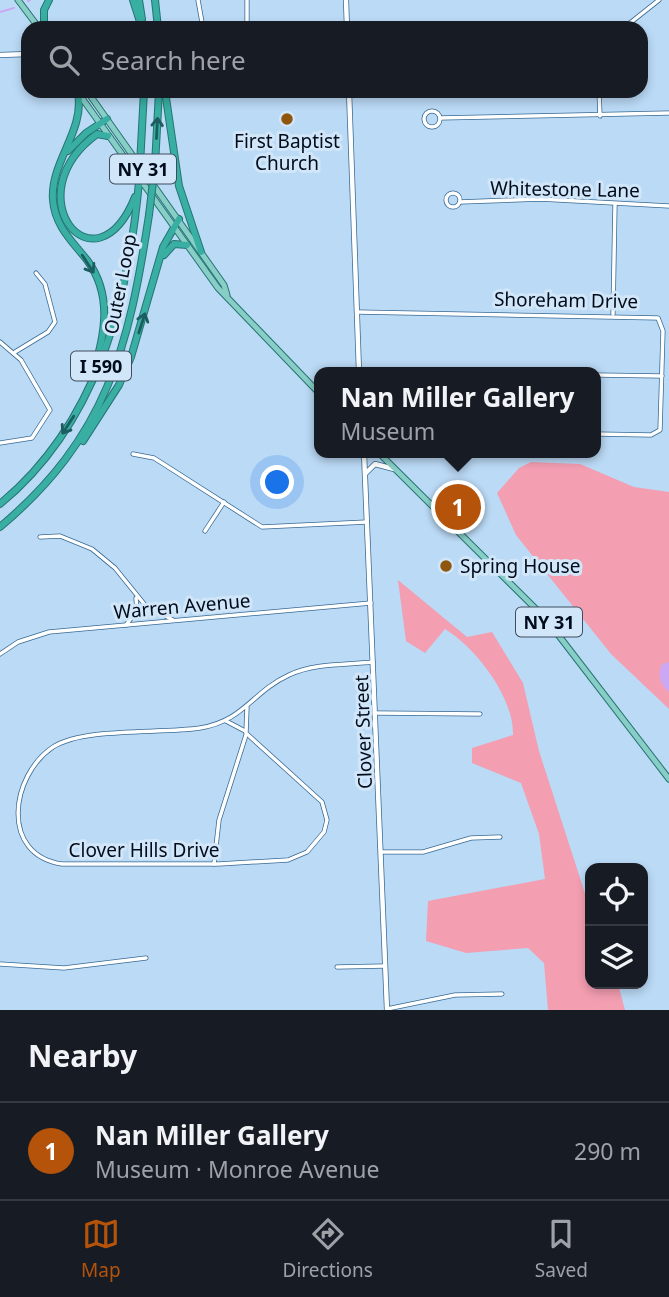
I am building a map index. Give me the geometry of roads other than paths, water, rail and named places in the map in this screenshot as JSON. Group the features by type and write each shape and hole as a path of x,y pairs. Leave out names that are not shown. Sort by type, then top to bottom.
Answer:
{"highway":[{"path":"44,21 44,10 49,0"},
{"path":"132,0 140,21"},
{"path":"139,0 141,21"},
{"path":"155,0 157,21"},
{"path":"78,98 80,113 54,187 56,216 92,269 104,306 103,337 87,395"},
{"path":"108,136 97,134 81,145 69,160 62,189 64,220 71,230 83,237 105,236 123,221 136,197 144,98"},
{"name":"Outer Loop","path":"0,527 39,493 77,447 113,377 125,342 149,215 159,98"},
{"path":"166,98 178,186 201,252"},
{"path":"63,158 74,145 107,119"},
{"name":"Outer Loop","path":"0,504 42,464 87,395 103,360 117,319 136,197"},
{"path":"77,447 102,416 119,385 131,357 163,247 179,219"},
{"path":"157,270 166,251 174,244 187,244"}],"main road":[{"path":"18,0 33,21"},
{"path":"346,0 347,21"},
{"path":"0,55 21,54"},
{"name":"NY 31","path":"81,98 218,288 314,388"},
{"name":"NY 31","path":"92,98 179,219 227,295"},
{"path":"349,98 359,367"},
{"name":"Clover Street","path":"364,458 375,662 387,1010"},
{"name":"NY 31","path":"384,458 546,619 669,779"},
{"path":"365,477 375,464 396,470"}],"street":[{"path":"198,0 202,21"},
{"path":"247,0 247,21"},
{"path":"632,21 659,0"},
{"path":"599,98 600,116"},
{"path":"440,118 432,127 424,118 433,111 440,118 669,113"},
{"name":"Whitestone Lane","path":"460,202 457,194 447,196 450,206 460,202 540,199 669,206"},
{"path":"612,315 615,204"},
{"path":"15,352 48,332 55,321 44,281 36,273"},
{"name":"Shoreham Drive","path":"357,312 654,316 660,321 662,424 658,432 601,434"},
{"path":"0,342 15,352 50,412 32,438 0,443"},
{"path":"601,375 662,376"},
{"path":"133,454 154,458 224,502 250,522 269,528 367,522"},
{"path":"205,531 224,502"},
{"path":"40,537 60,536 92,549 115,568 135,596 161,615 175,620"},
{"path":"126,625 137,610 135,596"},
{"name":"Warren Avenue","path":"0,654 18,642 40,634 371,603"},
{"name":"Clover Hills Drive","path":"226,721 245,732 269,757 318,796 325,809 326,826 320,841 301,856 274,861 214,864 54,863 41,858 27,847 19,834 15,814 19,799 42,757 59,744 83,737 180,731 226,721 273,684 300,670 375,662"},
{"path":"214,864 219,820 245,732 247,707"},
{"path":"376,713 480,714"},
{"path":"381,852 423,852 467,839 500,837"},
{"path":"0,964 64,968 146,958"},
{"path":"337,967 385,966"},
{"path":"387,1010 455,995 502,994"}],"waterway":[{"path":"0,12 14,8"}],"place":[{"name":"First Baptist Church","path":"287,119"},
{"name":"Nan Miller Gallery","path":"458,507"},
{"name":"Spring House","path":"446,566"}]}
